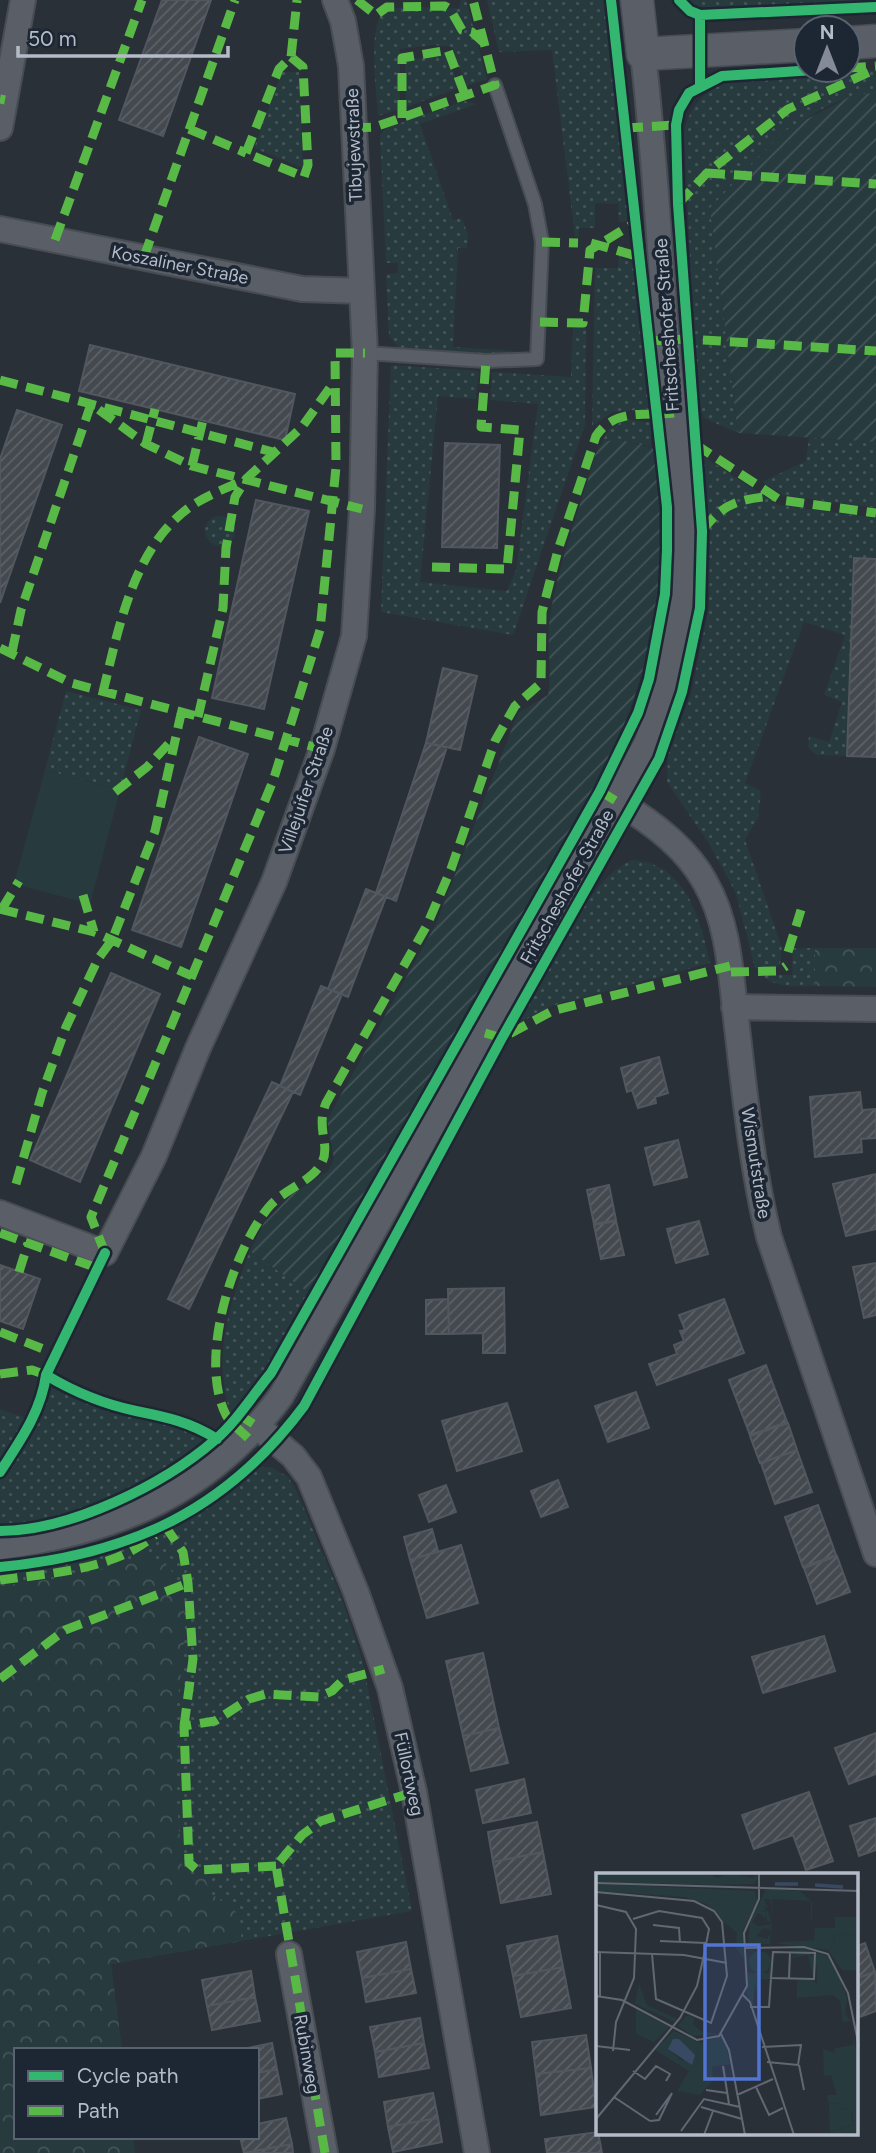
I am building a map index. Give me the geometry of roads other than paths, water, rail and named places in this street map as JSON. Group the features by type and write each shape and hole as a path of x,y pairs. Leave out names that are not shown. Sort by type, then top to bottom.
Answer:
{"street":[{"path":"0,128 23,0"},
{"name":"Tibujewstraße","path":"335,0 344,21 351,66 361,291"},
{"name":"Fritscheshofer Straße","path":"0,1547 81,1532 164,1501 228,1458 258,1427 281,1396 646,744 663,702 681,621 684,533 637,0"},
{"path":"643,54 792,46"},
{"name":"Koszaliner Straße","path":"0,229 302,289 361,291"},
{"name":"Villejuifer Straße","path":"0,1213 105,1253 154,1156 198,1048 274,882 322,749 354,636 362,509 365,353 361,291"},
{"name":"Wismutstraße","path":"615,801 683,851 705,882 722,923 760,1199 876,1554"},
{"path":"734,1007 876,1009"},
{"name":"Füllortweg","path":"258,1427 293,1455 309,1477 356,1592 390,1688 414,1792 477,2153"},
{"name":"Rubinweg","path":"289,1954 325,2153"}],"lane":[{"path":"365,353 486,361 537,359 542,242 535,204 495,85"}]}
